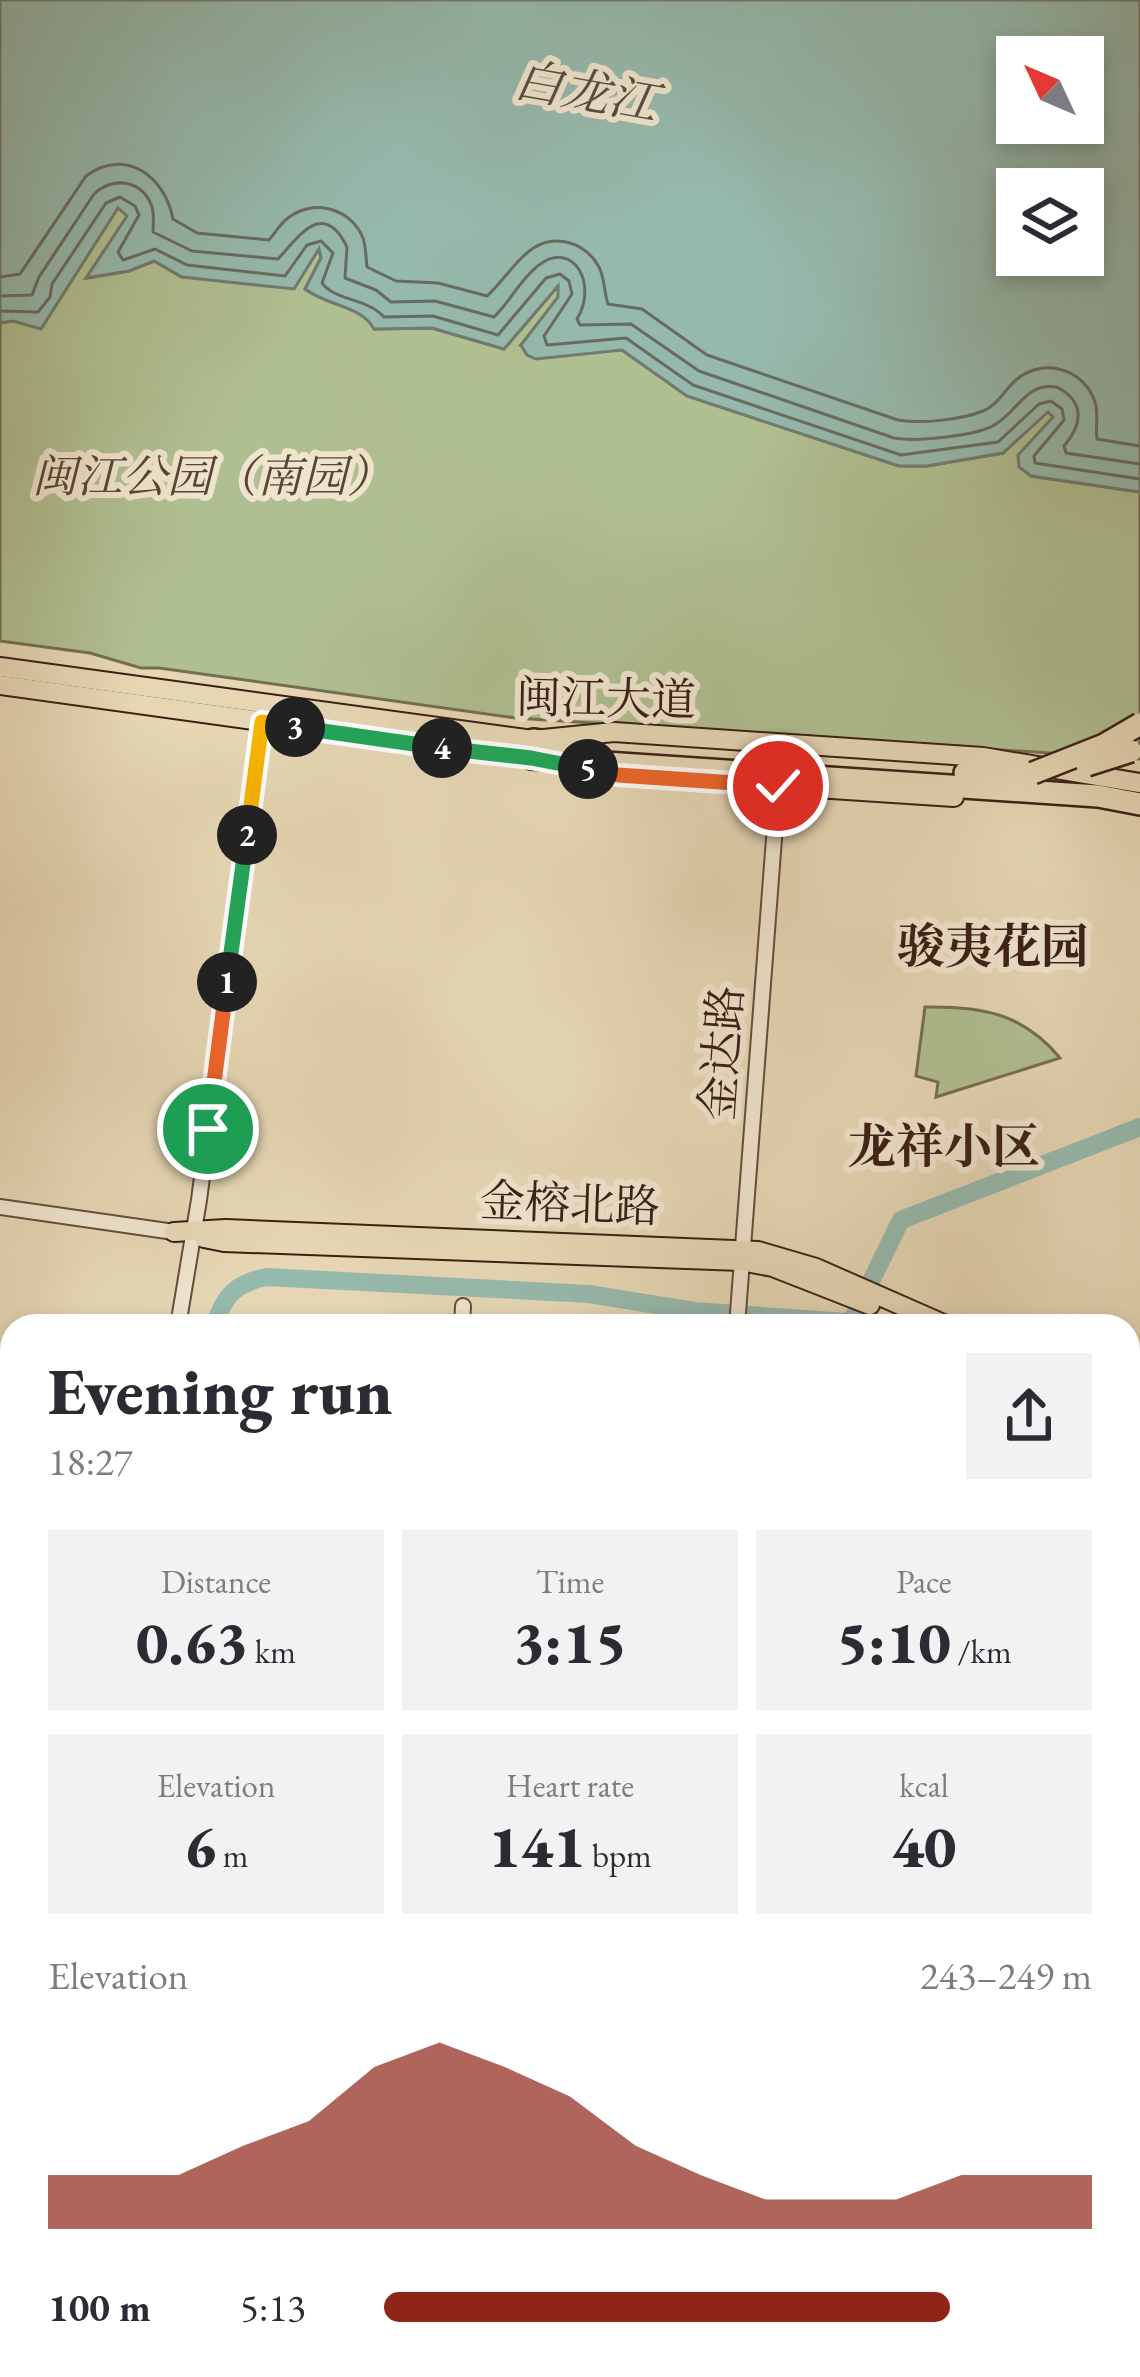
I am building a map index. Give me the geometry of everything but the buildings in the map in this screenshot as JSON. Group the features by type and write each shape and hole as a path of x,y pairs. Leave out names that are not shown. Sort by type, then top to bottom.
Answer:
{"highway":[{"path":"1033,772 1104,745 1140,724"},
{"path":"741,764 1033,772 1092,764 1140,747"},
{"path":"532,749 592,748 1098,796 1140,805"}],"main road":[{"name":"闽江大道","path":"0,667 532,749 618,775 1140,805"},
{"name":"闽江大道","path":"0,685 262,722 532,749 614,731 983,757 1140,783"},
{"name":"金榕北路","path":"187,1233 226,1229 774,1253 853,1292 912,1314"},
{"name":"金榕北路","path":"885,1305 899,1314"}],"street":[{"path":"179,1314 262,722"},
{"name":"金达路","path":"737,1314 778,786"},
{"name":"金榕北路","path":"0,1207 187,1233"},
{"path":"463,1306 463,1314"}],"green space":[{"name":"闽江公园（南园）","path":"117,207 128,215 88,278 154,261 182,277 221,279 319,248 321,258 305,289 362,315 375,329 432,328 504,349 558,286 559,297 521,345 622,350 687,396 899,466 1003,453 1048,411 1054,417 1019,455 1031,476 1140,492 1140,759 516,718 141,668 90,653 0,641 0,323 21,317 55,294 83,261"},
{"path":"925,1007 1000,1015 1031,1031 1060,1058 936,1097 938,1082 916,1076"}],"water":[{"name":"白龙江","path":"0,0 1140,0 1140,492 1031,476 1019,467 1018,455 1053,417 1048,412 1003,453 899,466 687,396 622,350 536,359 521,345 558,297 558,286 504,349 432,328 374,329 361,315 305,289 321,258 319,249 294,289 182,277 154,261 129,271 86,278 127,216 118,208 41,329 13,321 0,323"}],"waterway":[{"path":"855,1314 901,1220 1140,1127"},
{"path":"219,1314 232,1292 267,1277 589,1294 735,1314"}],"district":[{"name":"骏夷花园","path":"993,946"},
{"name":"龙祥小区","path":"944,1146"}],"route":[{"path":"208,1129 262,722 531,758 618,775 778,786"}]}
